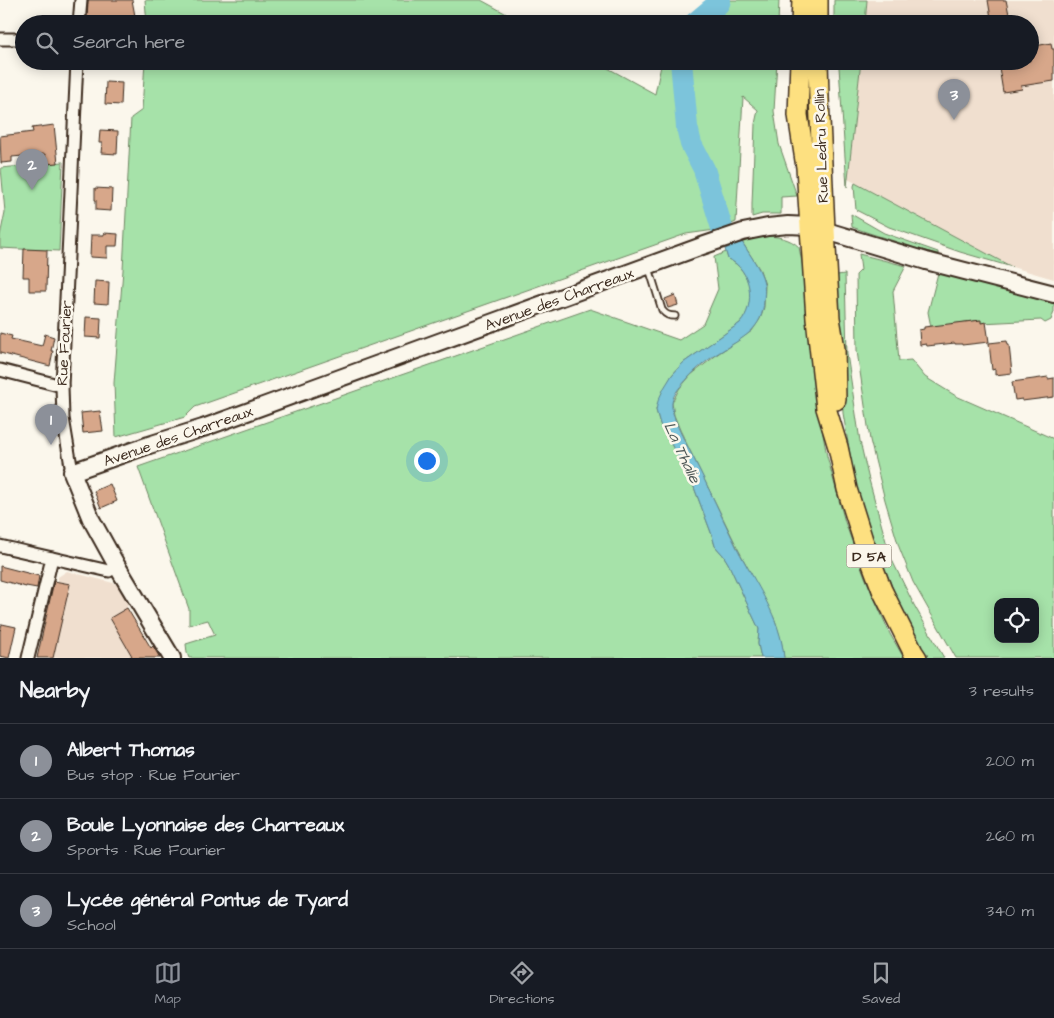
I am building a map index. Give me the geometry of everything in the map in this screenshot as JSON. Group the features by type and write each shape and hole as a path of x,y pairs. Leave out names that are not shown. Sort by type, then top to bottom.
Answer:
{"main road":[{"path":"801,15 802,0"},
{"path":"818,0 818,15"},
{"name":"Rue Ledru Rollin","path":"800,70 798,115 817,228"},
{"name":"Rue Ledru Rollin","path":"817,228 818,70"},
{"name":"Avenue des Charreaux","path":"72,472 203,428 743,232 777,226 817,228 926,261 1054,294"},
{"name":"D 5A","path":"817,228 835,349 838,447 847,489 863,540 882,590 917,658"},
{"name":"Rue Fourier","path":"72,472 91,519 172,658"}],"street":[{"path":"80,15 81,0"},
{"path":"0,39 15,38"},
{"name":"Rue Fourier","path":"72,472 62,418 62,386 78,70"},
{"path":"0,370 62,386"},
{"path":"0,546 109,571 117,566"},
{"path":"28,658 52,558"}],"lane":[{"path":"649,266 662,310 665,314 675,316"}],"shaded area":[{"path":"867,0 1054,0 1054,279 1012,267 848,179 860,70 1039,70 1039,15 866,15"},
{"path":"67,571 121,585 128,601 127,608 151,647 154,646 161,658 37,658 55,581 58,581 58,577"}],"green space":[{"path":"145,0 481,0 508,15 146,15"},
{"path":"727,0 779,0 778,15 715,15"},
{"path":"834,0 867,0 866,15 834,15"},
{"path":"144,70 611,70 655,94 660,70 673,70 678,130 684,145 696,164 705,189 715,230 686,234 195,407 185,417 116,437 114,383 123,270 131,118 142,110"},
{"path":"690,70 776,70 774,111 779,144 797,196 781,197 781,214 762,214 752,217 755,124 758,110 743,97 736,222 729,225 714,175 697,142 693,119"},
{"path":"839,70 860,70 847,187"},
{"path":"63,162 59,251 0,248 0,236 5,212 1,168"},
{"path":"855,183 1012,267 960,252 889,227 856,210"},
{"path":"851,214 884,233 938,252 938,255 852,227"},
{"path":"764,236 783,238 799,247 805,278 816,398 827,456 845,522 865,577 890,634 904,658 784,658 775,620 738,549 674,415 672,403 679,389 691,375 752,331 760,319 764,307 765,285 760,270 742,242"},
{"path":"726,252 728,259 736,264 747,279 750,297 749,307 740,323 683,363 672,375 656,410 660,424 692,482 715,546 728,563 759,629 758,644 761,658 189,658 186,644 215,635 208,620 189,625 189,609 138,467 590,309 679,340 703,324 718,289 714,257"},
{"path":"859,254 906,266 893,291 899,361 911,360 925,377 956,396 1054,439 1054,658 956,658 913,582 899,547 870,440 857,351 856,275 861,270"},
{"path":"938,273 1054,303 1054,312 1051,320 1045,323 1041,320 981,323 980,320 931,327 928,312"},
{"path":"845,274 847,354 860,441 868,476 890,556 914,605 944,658 927,658 916,640 877,550 859,498 843,413 837,275"}],"water":[{"path":"742,242 757,266 763,281 763,310 760,319 750,332 712,357 691,375 676,393 672,409 676,423 737,548 773,614 782,643 784,658 761,658 758,644 759,629 728,563 715,546 692,482 660,424 656,410 664,388 683,363 740,323 745,315 750,297 747,279 736,264 728,259 725,249"}],"building":[{"path":"88,0 132,0 135,15 87,15"},
{"path":"988,0 1006,0 1009,15 990,15"},
{"path":"1051,43 1052,49 1054,49 1054,81 1021,86 1022,89 1003,92 999,70 1039,70 1039,45"},
{"path":"106,82 122,83 121,105 105,104"},
{"path":"54,125 58,163 46,164 45,154 12,157 12,162 1,163 0,136 33,132 32,128"},
{"path":"100,130 118,131 117,154 101,153 102,143 99,143"},
{"path":"95,188 112,189 111,211 96,210"},
{"path":"104,233 118,234 117,246 107,246 107,258 90,257 91,235 104,235"},
{"path":"24,249 47,250 46,291 29,291 29,277 23,277"},
{"path":"95,281 109,282 108,304 94,303"},
{"path":"675,295 678,305 668,308 665,299"},
{"path":"86,317 101,318 100,338 85,337"},
{"path":"981,320 981,323 986,322 989,342 962,345 955,343 920,345 919,330 924,329 924,327"},
{"path":"0,333 12,336 11,339 42,346 45,334 54,337 50,366 0,353"},
{"path":"1007,341 1012,373 995,375 995,369 992,370 989,343"},
{"path":"1048,377 1048,379 1054,378 1054,397 1022,401 1022,399 1015,400 1012,382"},
{"path":"100,411 103,431 83,433 81,413"},
{"path":"110,484 117,501 101,508 94,491"},
{"path":"0,566 39,576 37,588 0,580"},
{"path":"54,581 70,584 53,658 37,658"},
{"path":"127,608 151,648 153,646 160,658 128,658 132,656 110,618"},
{"path":"2,624 16,627 9,658 0,656 0,631"}],"waterway":[{"name":"La Thalie","path":"705,15 720,0"},
{"name":"La Thalie","path":"682,70 687,127 691,144 704,169 722,228"}],"place":[{"name":"Lycée général Pontus de Tyard","path":"954,120"},
{"name":"Boule Lyonnaise des Charreaux","path":"32,190"},
{"name":"Albert Thomas","path":"51,445"}]}
